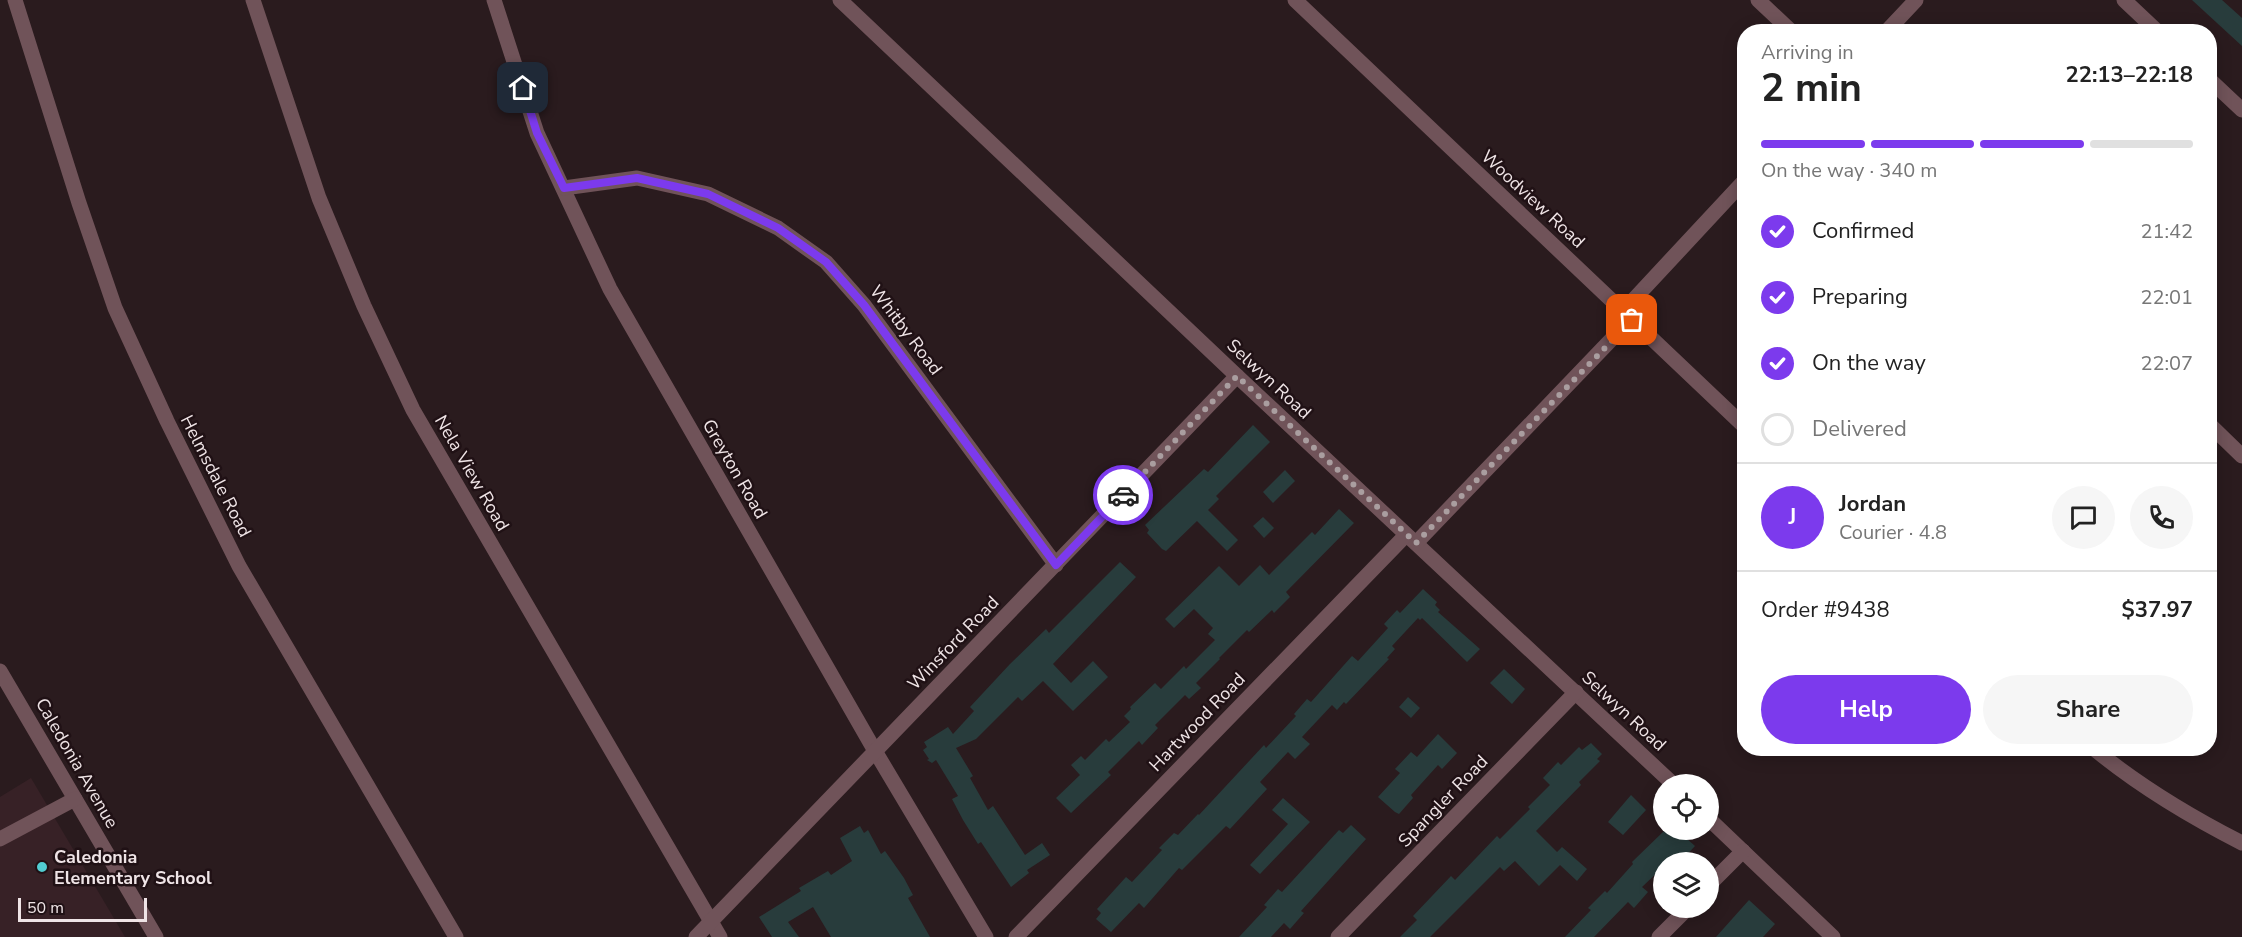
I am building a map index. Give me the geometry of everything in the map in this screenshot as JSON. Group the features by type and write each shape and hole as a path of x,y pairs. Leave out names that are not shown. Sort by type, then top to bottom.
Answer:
{"street":[{"name":"Helmsdale Road","path":"15,0 79,203 115,308 167,421 239,566 456,937"},
{"name":"Nela View Road","path":"253,0 319,198 364,306 413,410 720,937"},
{"name":"Greyton Road","path":"494,0 537,133 610,289 875,751 986,937"},
{"name":"Selwyn Road","path":"840,0 1662,774"},
{"name":"Woodview Road","path":"1294,0 1737,419"},
{"path":"1758,0 1784,24"},
{"path":"1894,24 1916,0"},
{"path":"2124,0 2150,24"},
{"path":"2217,87 2242,110"},
{"name":"Whitby Road","path":"564,188 637,178 708,194 778,228 826,262 864,305 1056,565"},
{"name":"Hartwood Road","path":"1016,937 1411,539 1627,315 1737,189"},
{"name":"Winsford Road","path":"696,937 1237,376"},
{"path":"2217,432 2242,456"},
{"name":"Caledonia Avenue","path":"0,671 156,937"},
{"name":"Spangler Road","path":"1338,937 1576,692"},
{"path":"2103,756 2169,803 2242,843"},
{"path":"0,839 75,798"},
{"path":"1719,828 1833,937"},
{"path":"1719,875 1743,851"},
{"path":"1659,937 1678,918"}],"shaded area":[{"name":"Caledonia Elementary School","path":"31,778 125,937 0,937 0,797"}],"building":[{"path":"2192,0 2222,0 2242,18 2242,46"},
{"path":"1253,425 1270,442 1216,496 1219,499 1208,510 1238,540 1227,551 1197,521 1166,551 1162,549 1147,533 1149,530 1145,525 1204,469 1208,472"},
{"path":"1285,470 1295,481 1273,503 1263,492"},
{"path":"1339,509 1354,523 1286,592 1290,597 1274,613 1272,610 1249,632 1247,630 1196,683 1201,688 1189,699 1185,695 1155,725 1158,728 1142,745 1139,741 1108,772 1111,775 1071,813 1056,798 1080,775 1071,765 1081,756 1085,760 1106,739 1109,742 1130,722 1124,716 1131,709 1130,707 1155,683 1161,689 1184,666 1186,669 1215,640 1208,634 1213,628 1194,609 1174,628 1165,619 1219,566 1239,586 1260,565 1269,575 1312,532 1315,535"},
{"path":"1263,517 1274,528 1264,538 1253,526"},
{"path":"1120,562 1136,577 1053,664 1071,683 1093,661 1108,677 1073,711 1043,681 1022,701 1018,697 976,739 956,748 973,776 970,778 988,810 993,806 1025,855 1042,843 1050,855 1027,870 1029,873 1011,887 981,842 978,844 963,820 952,799 958,796 936,760 932,763 927,760 929,759 923,750 927,747 924,742 948,727 953,734 974,711 970,707 1010,664 1046,629 1049,633"},
{"path":"1423,589 1437,602 1435,605 1440,610 1438,612 1480,649 1467,662 1422,618 1420,620 1418,618 1392,646 1395,649 1387,658 1389,659 1346,704 1344,702 1337,710 1332,705 1302,737 1310,744 1295,759 1288,752 1260,782 1267,789 1230,829 1226,826 1182,870 1179,868 1144,908 1139,903 1111,932 1096,919 1101,913 1097,909 1126,877 1132,882 1162,850 1159,848 1174,833 1178,835 1199,815 1264,745 1266,748 1296,716 1294,714 1307,699 1311,702 1352,656 1358,661 1388,628 1384,624 1397,610 1400,613"},
{"path":"1504,669 1525,689 1512,704 1490,683"},
{"path":"1408,697 1420,708 1411,718 1399,707"},
{"path":"1438,734 1457,753 1442,769 1438,765 1411,795 1413,798 1399,814 1395,812 1378,797 1400,773 1395,769 1411,752 1417,757"},
{"path":"1591,743 1602,754 1597,759 1600,761 1579,782 1581,785 1536,831 1557,852 1562,847 1587,869 1577,881 1560,865 1539,886 1515,861 1504,871 1500,867 1430,937 1400,937 1417,920 1413,916 1451,876 1455,880 1497,836 1500,839 1530,809 1528,807 1550,785 1543,778 1558,762 1561,765 1579,747 1582,750"},
{"path":"1631,795 1646,810 1623,835 1608,822"},
{"path":"1283,798 1310,822 1260,874 1250,865 1288,824 1272,810"},
{"path":"1351,825 1366,839 1301,911 1304,913 1290,929 1284,923 1271,937 1239,937 1267,907 1264,905 1278,889 1282,892 1339,830 1343,833"},
{"path":"860,826 864,833 868,830 881,854 885,851 904,878 913,895 908,898 930,937 831,937 813,907 788,922 799,937 772,937 759,917 801,891 799,888 828,871 831,875 852,861 840,838"},
{"path":"1655,840 1688,840 1695,846 1689,852 1653,852 1653,876 1642,887 1648,892 1634,908 1628,902 1594,937 1565,937 1591,910 1588,908 1605,891 1607,893 1633,864 1632,862"},
{"path":"1749,900 1775,924 1763,937 1716,937"}],"way so far":[{"path":"1123,495 1237,376 1416,543 1632,320"}],"place":[{"name":"Caledonia Elementary School","path":"42,867"}],"route":[{"path":"523,88 537,133 564,188 637,178 708,194 778,228 826,262 864,305 1056,565 1123,495"}]}
